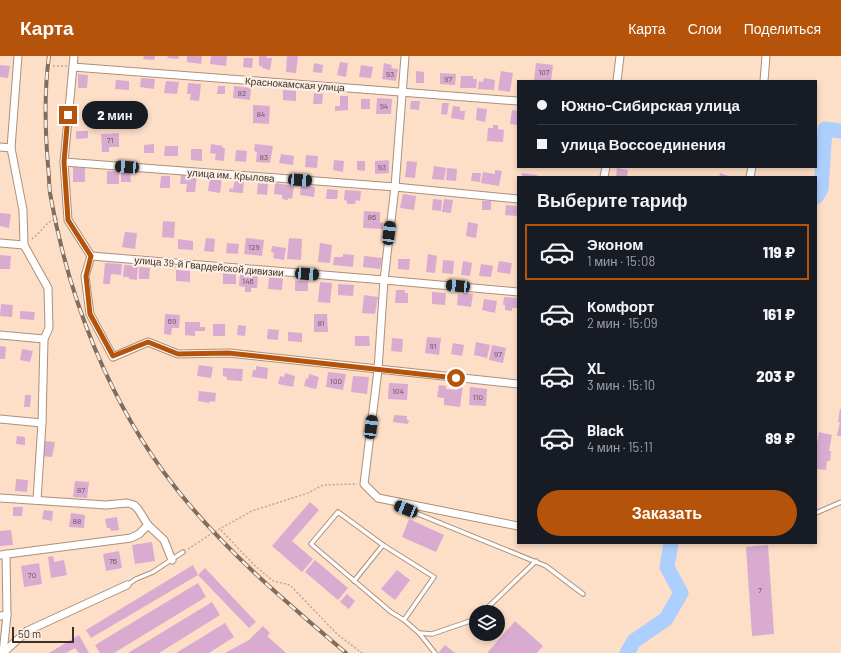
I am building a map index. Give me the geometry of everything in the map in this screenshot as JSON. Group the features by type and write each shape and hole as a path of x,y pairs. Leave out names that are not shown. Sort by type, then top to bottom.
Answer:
{"street":[{"path":"18,56 11,148 23,210 24,245 48,288 49,328 44,339 42,423 37,500"},
{"path":"74,56 64,162 68,220 91,256 86,276 90,314 113,356 148,342 178,354 228,353 517,384"},
{"path":"405,56 395,187 384,280 378,370 364,484 378,498 517,526"},
{"path":"617,80 620,56"},
{"path":"764,80 766,56"},
{"name":"Краснокамская улица","path":"73,67 517,101"},
{"path":"0,147 11,148"},
{"name":"улица им. Крылова","path":"64,162 395,187 517,199"},
{"path":"0,243 24,245"},
{"name":"улица 39-й Гвардейской дивизии","path":"91,256 517,292"},
{"path":"0,335 44,339"},
{"path":"0,419 42,423"},
{"path":"0,498 106,505 127,503 134,505 148,525 164,540 172,560"},
{"path":"3,653 3,555 131,538 139,534 148,525"},
{"path":"3,653 28,631 127,585"}],"lane":[{"path":"378,498 536,561 546,566 584,594"},
{"path":"817,514 841,502"},
{"path":"404,620 434,577 383,545 338,512 311,544 391,612 404,620 419,633 435,653"},
{"path":"354,581 383,545"},
{"path":"127,585 153,572 183,552"},
{"path":"490,605 536,561"},
{"path":"419,633 432,634 469,621"}],"path":[{"path":"52,66 62,66"},
{"path":"24,245 38,236 51,220 56,218 68,220"},
{"path":"183,552 252,511 308,493 323,485 364,484"},
{"path":"220,529 253,564 273,580 290,585 337,634 362,653"}],"building":[{"path":"144,56 155,56 154,60 143,59"},
{"path":"168,56 179,56 178,59 167,58"},
{"path":"187,56 202,56 201,64 187,62"},
{"path":"211,56 227,56 226,66 210,64"},
{"path":"259,56 272,58 270,70 259,66"},
{"path":"287,56 298,56 296,73 286,72"},
{"path":"244,58 253,58 252,68 243,67"},
{"path":"340,62 348,63 346,77 337,75"},
{"path":"314,63 323,65 322,73 313,72"},
{"path":"384,63 392,65 391,68 398,69 396,81 382,79"},
{"path":"536,63 553,65 551,80 534,80"},
{"path":"0,65 10,66 8,78 0,77"},
{"path":"361,65 373,67 371,78 359,77"},
{"path":"416,71 424,72 424,83 416,83"},
{"path":"501,71 513,73 510,92 498,90"},
{"path":"440,73 456,74 455,85 440,84"},
{"path":"78,74 88,75 87,88 78,88"},
{"path":"461,76 473,76 473,79 477,79 476,88 460,88"},
{"path":"141,78 155,79 154,89 140,87"},
{"path":"484,78 495,80 494,90 478,89 479,81 483,82"},
{"path":"116,80 129,81 129,90 115,89"},
{"path":"166,81 179,82 177,94 164,93"},
{"path":"188,83 201,84 199,101 190,100 191,94 187,94"},
{"path":"218,86 225,86 225,94 217,94"},
{"path":"234,86 251,88 250,100 233,98"},
{"path":"283,90 296,91 296,101 283,100"},
{"path":"314,93 323,94 322,104 313,104"},
{"path":"340,96 348,96 348,110 335,111 335,106 340,106"},
{"path":"377,98 392,99 391,114 376,114"},
{"path":"361,99 370,99 370,109 361,109"},
{"path":"411,101 420,101 419,110 410,109"},
{"path":"442,103 449,103 447,115 441,114"},
{"path":"253,105 270,106 269,124 253,123"},
{"path":"453,106 460,107 460,111 465,111 464,120 451,118"},
{"path":"477,108 487,109 485,122 476,120"},
{"path":"512,110 517,111 517,125 510,124"},
{"path":"493,125 498,125 498,129 504,130 503,142 487,141 488,128 493,128"},
{"path":"76,131 88,131 88,138 76,139"},
{"path":"119,133 119,147 109,147 109,152 102,152 101,134"},
{"path":"154,144 154,153 144,153 144,145"},
{"path":"211,144 223,146 222,148 225,148 224,161 215,160 216,154 210,153"},
{"path":"255,144 273,146 270,163 256,162 257,152 254,151"},
{"path":"165,146 178,146 178,156 164,156"},
{"path":"191,149 202,149 202,161 191,160"},
{"path":"236,150 247,151 246,162 235,161"},
{"path":"281,154 294,156 293,165 279,163"},
{"path":"306,155 318,156 317,168 305,167"},
{"path":"334,160 344,161 343,172 333,170"},
{"path":"389,160 389,173 375,174 375,161"},
{"path":"357,161 365,161 365,171 357,170"},
{"path":"407,161 417,162 415,178 405,177"},
{"path":"434,166 446,168 444,180 432,179"},
{"path":"73,167 85,168 85,182 73,182"},
{"path":"447,168 457,169 456,181 446,180"},
{"path":"617,168 628,170 627,176 616,176"},
{"path":"495,170 502,171 499,186 481,183 483,172 495,174"},
{"path":"107,171 119,171 119,184 107,184"},
{"path":"121,171 130,171 131,182 121,182"},
{"path":"472,173 481,173 480,182 471,181"},
{"path":"522,173 537,175 537,176 522,176"},
{"path":"720,173 729,176 719,176"},
{"path":"181,175 197,176 195,192 186,192 187,184 180,184"},
{"path":"161,176 170,176 170,188 160,188"},
{"path":"210,177 222,179 220,193 208,191"},
{"path":"235,179 244,180 243,193 229,192 230,188 233,189"},
{"path":"258,183 268,184 267,195 257,194"},
{"path":"275,183 294,186 292,199 282,199 282,195 274,194"},
{"path":"301,185 315,187 314,197 300,195"},
{"path":"327,189 338,190 337,199 326,199"},
{"path":"345,190 361,191 360,201 356,200 355,204 347,204 347,201 344,200"},
{"path":"403,194 416,196 414,210 400,208"},
{"path":"433,199 442,200 441,211 432,210"},
{"path":"444,199 453,200 451,213 442,212"},
{"path":"482,201 491,201 491,210 482,210"},
{"path":"506,205 517,206 517,216 505,215"},
{"path":"364,211 380,212 380,222 383,223 383,229 363,228"},
{"path":"0,213 11,214 9,228 0,226"},
{"path":"163,221 175,222 174,238 162,237"},
{"path":"468,222 478,224 476,238 466,236"},
{"path":"125,232 137,233 135,249 122,247"},
{"path":"206,238 215,239 214,252 204,251"},
{"path":"246,238 264,240 262,256 244,254"},
{"path":"289,238 302,239 301,260 287,259"},
{"path":"178,239 193,241 193,250 178,249"},
{"path":"227,243 239,244 238,254 226,253"},
{"path":"320,243 332,245 330,263 318,262"},
{"path":"272,246 286,248 284,260 273,258 274,253 271,252"},
{"path":"343,254 354,255 353,267 333,265 334,257 343,257"},
{"path":"428,254 437,256 435,273 426,272"},
{"path":"0,255 11,256 10,269 0,269"},
{"path":"364,256 382,258 380,269 363,267"},
{"path":"398,259 410,259 409,270 398,269"},
{"path":"443,260 454,261 453,274 442,273"},
{"path":"463,261 472,263 470,276 461,275"},
{"path":"499,261 512,263 510,274 497,272"},
{"path":"105,263 122,264 121,275 111,274 110,284 103,284"},
{"path":"481,264 493,266 491,277 479,276"},
{"path":"124,265 138,266 137,280 129,279 129,277 123,277"},
{"path":"139,267 150,268 149,279 139,279"},
{"path":"176,270 190,271 190,282 176,281"},
{"path":"223,273 236,273 236,284 223,284"},
{"path":"240,275 258,276 257,288 251,288 251,292 245,292 245,287 239,286"},
{"path":"269,277 283,278 282,290 268,289"},
{"path":"295,281 308,281 308,291 295,291"},
{"path":"320,282 332,283 330,303 318,302"},
{"path":"338,284 354,285 353,296 338,295"},
{"path":"396,290 405,290 405,293 408,293 408,303 395,303"},
{"path":"432,292 446,293 445,305 432,304"},
{"path":"463,293 473,294 471,307 457,305 458,294 463,295"},
{"path":"364,295 378,297 375,314 362,313"},
{"path":"504,297 517,298 517,308 512,308 512,311 505,310 505,305 503,305"},
{"path":"484,299 497,301 495,313 482,310"},
{"path":"1,304 13,305 12,317 0,316"},
{"path":"20,311 35,312 34,320 20,319"},
{"path":"165,314 180,315 179,328 172,328 171,335 164,334"},
{"path":"314,314 327,314 328,332 314,332"},
{"path":"185,322 200,322 200,327 205,327 205,331 195,331 195,336 185,335"},
{"path":"213,324 225,324 225,336 213,336"},
{"path":"238,325 246,326 245,336 237,335"},
{"path":"268,329 279,330 278,340 267,339"},
{"path":"288,332 302,333 302,342 288,341"},
{"path":"355,336 369,336 370,346 355,346"},
{"path":"427,337 441,338 439,355 425,353"},
{"path":"392,338 403,339 402,352 391,351"},
{"path":"476,342 490,345 487,358 474,355"},
{"path":"453,343 464,345 462,356 451,354"},
{"path":"492,345 506,348 503,363 489,360"},
{"path":"0,346 6,347 5,359 0,359"},
{"path":"22,349 33,351 30,362 20,360"},
{"path":"199,365 213,367 211,378 197,376"},
{"path":"256,366 268,368 267,379 252,377 253,370 256,370"},
{"path":"223,368 243,369 242,381 227,380 227,377 223,376"},
{"path":"328,372 346,374 343,390 326,387"},
{"path":"285,373 295,376 293,387 278,384 280,376 284,377"},
{"path":"309,374 319,377 316,389 304,386 306,378 308,379"},
{"path":"353,376 369,377 367,394 351,392"},
{"path":"389,383 408,384 407,400 388,399"},
{"path":"457,383 463,384 460,407 444,405 444,398 437,397 439,385 446,386 446,389 457,390"},
{"path":"470,387 487,389 486,406 469,405"},
{"path":"199,391 216,393 215,402 210,401 209,403 198,401"},
{"path":"25,395 31,395 30,407 24,407"},
{"path":"840,409 841,436 837,436 840,422 838,422"},
{"path":"394,415 407,416 407,420 409,420 408,424 393,422"},
{"path":"819,432 832,435 829,451 831,451 830,461 827,461 826,470 817,469 817,443"},
{"path":"17,436 25,437 25,445 16,444"},
{"path":"44,441 55,442 52,457 42,456"},
{"path":"16,479 28,480 27,492 15,491"},
{"path":"75,481 89,482 87,498 73,497"},
{"path":"310,502 319,510 292,541 313,559 302,572 272,546"},
{"path":"13,507 23,507 22,516 13,516"},
{"path":"44,510 53,511 52,521 42,519"},
{"path":"71,513 85,515 84,528 69,527"},
{"path":"117,517 119,530 111,531 110,528 107,528 105,519"},
{"path":"409,519 444,535 436,552 402,537"},
{"path":"11,530 13,545 0,546 0,531"},
{"path":"152,542 155,561 135,564 132,545"},
{"path":"768,545 774,634 752,636 746,547"},
{"path":"119,551 122,568 106,571 103,554"},
{"path":"53,556 54,562 64,560 67,575 51,578 48,557"},
{"path":"315,560 348,588 338,600 305,572"},
{"path":"39,563 42,584 24,587 21,566"},
{"path":"193,565 198,575 91,638 86,630"},
{"path":"205,568 256,622 249,628 198,575"},
{"path":"397,570 410,580 395,600 381,589"},
{"path":"198,583 206,597 114,653 100,653 95,645"},
{"path":"347,594 355,601 349,609 340,602"},
{"path":"212,602 220,615 159,653 128,653"},
{"path":"515,621 543,646 537,653 487,653 498,641 505,641 505,632"},
{"path":"225,623 234,637 209,653 176,653"},
{"path":"263,626 270,633 267,636 286,653 225,653 249,640"},
{"path":"79,635 89,653 79,653 75,648 66,653 49,653"},
{"path":"445,645 455,653 438,653"}],"waterway":[{"path":"817,195 821,189 825,129 841,131"},
{"path":"627,653 634,641 666,619 681,593 667,567 671,544"}],"railway":[{"path":"49,56 46,83 46,138 50,193 58,232 80,310 94,348 111,384 151,455 194,510 256,574 346,653"}],"route":[{"path":"68,115 64,162 68,220 91,256 86,276 90,314 113,356 148,342 178,354 228,353 456,378"}]}
